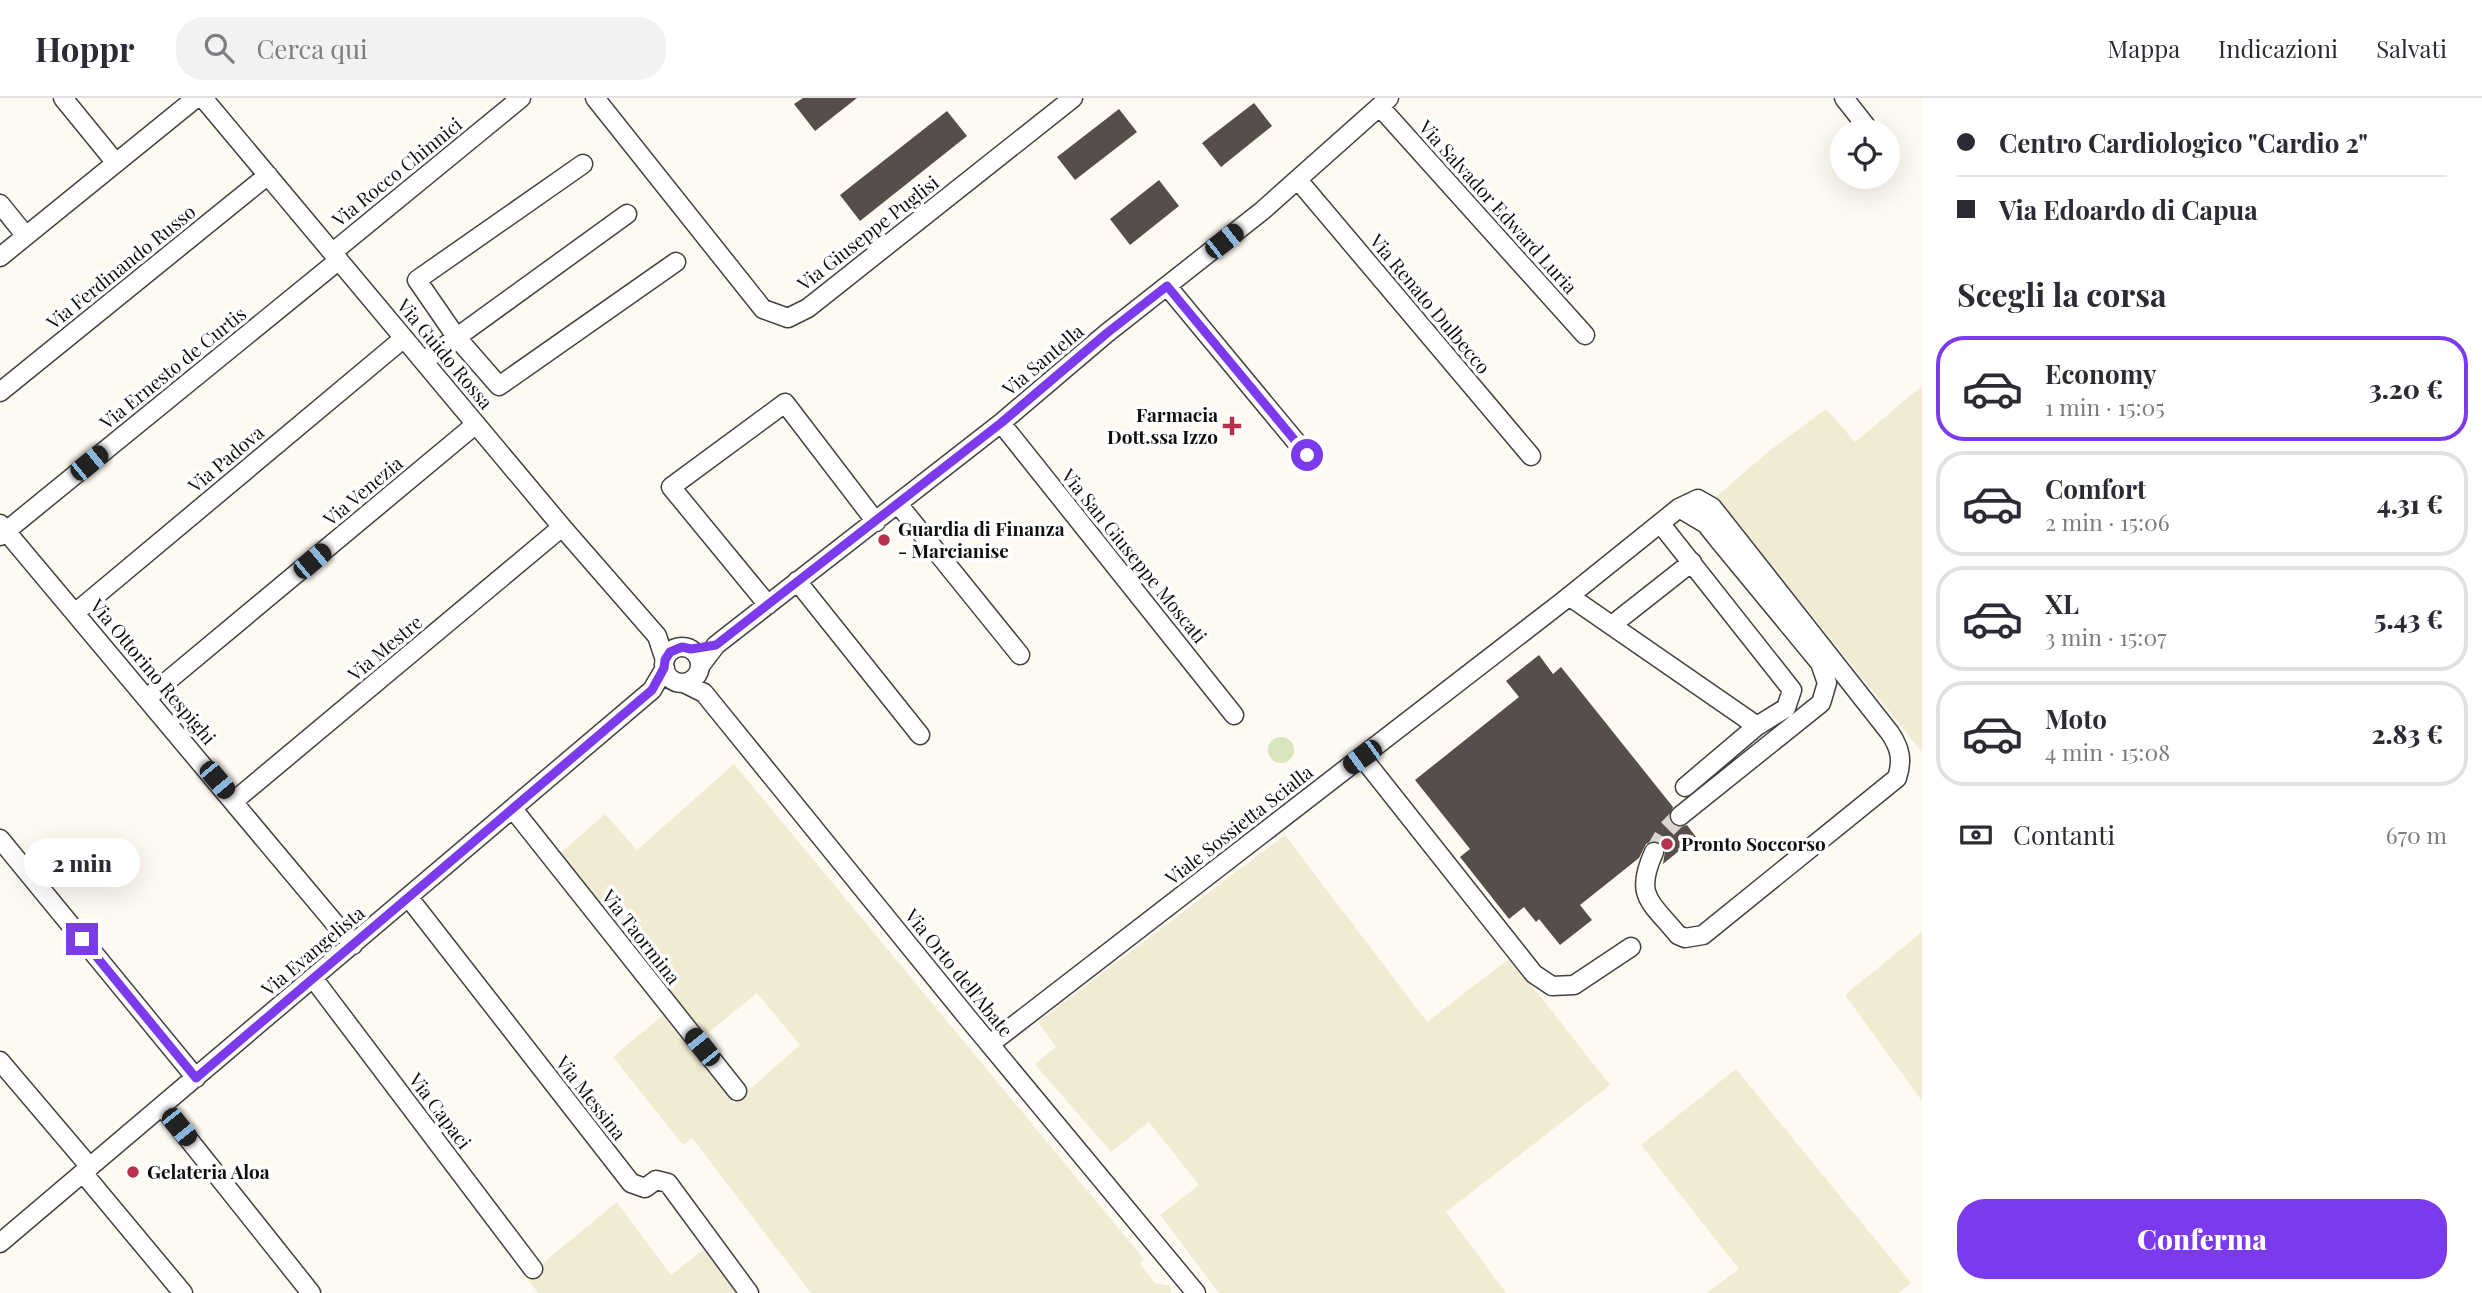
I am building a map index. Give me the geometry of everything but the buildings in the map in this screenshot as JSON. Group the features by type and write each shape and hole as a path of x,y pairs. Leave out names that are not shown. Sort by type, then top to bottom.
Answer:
{"street":[{"path":"63,98 116,163"},
{"path":"0,257 196,98"},
{"name":"Via Guido Rossa","path":"203,98 562,527 657,636 672,673"},
{"name":"Via Rocco Chinnici","path":"336,256 521,98"},
{"name":"Via Giuseppe Puglisi","path":"594,98 763,309 788,317 808,307 1073,98"},
{"path":"1844,98 1860,119"},
{"name":"Via Santella","path":"700,669 716,645 1001,423 1107,333 1262,211 1384,102"},
{"name":"Via Salvador Edward Luria","path":"1384,102 1585,335"},
{"path":"583,164 417,280 457,338 499,386 676,262"},
{"name":"Via Ferdinando Russo","path":"0,392 268,176"},
{"name":"Via Renato Dulbecco","path":"1298,180 1531,456"},
{"path":"0,204 26,236"},
{"path":"424,362 627,215"},
{"name":"Via Ernesto de Curtis","path":"2,530 336,256"},
{"path":"1167,286 1307,455"},
{"name":"Via Padova","path":"75,613 404,338"},
{"path":"768,605 671,487 785,403 876,522"},
{"name":"Via San Giuseppe Moscati","path":"1001,423 1234,715"},
{"name":"Via Venezia","path":"147,698 476,424"},
{"path":"1654,852 1644,878 1646,896 1678,935 1685,938 1703,934 1897,778 1901,768 1901,755 1890,733 1712,508 1698,499 1679,508"},
{"path":"898,504 1020,655"},
{"path":"1679,508 1706,524 1820,663 1827,683 1821,703 1680,817"},
{"name":"Viale Sossietta Scialla","path":"990,1044 1679,508"},
{"path":"1660,523 1792,690 1786,708 1757,726 1685,786"},
{"name":"Via Mestre","path":"234,801 562,527"},
{"name":"Via Ottorino Respighi","path":"2,530 147,698 353,945"},
{"path":"1612,625 1692,562"},
{"path":"797,581 920,735"},
{"path":"1569,596 1757,726"},
{"name":"Via Guido Rossa","path":"657,636 686,648"},
{"name":"Via Santella","path":"686,648 716,645"},
{"path":"686,648 698,656 700,669 693,680 672,673 670,652 686,648"},
{"name":"Via Orto dell'Abate","path":"700,669 704,693"},
{"name":"Via Evangelista","path":"0,1244 672,673"},
{"name":"Via Orto dell'Abate","path":"672,673 704,693 1185,1286 1196,1293"},
{"path":"1362,757 1534,974 1552,986 1574,985 1631,947"},
{"name":"Via Taormina","path":"513,809 737,1091"},
{"path":"0,839 196,1078"},
{"name":"Via Messina","path":"409,898 631,1183 645,1188 656,1181 668,1183 749,1293"},
{"name":"Via Capaci","path":"313,978 533,1269"},
{"path":"0,1061 183,1293"},
{"path":"162,1106 311,1293"}],"shaded area":[{"path":"1922,386 1922,752 1716,497 1768,452 1826,409 1855,442"},
{"path":"734,764 1144,1259 1140,1264 1155,1283 1170,1286 1171,1293 811,1293 692,1138 683,1145 613,1057 663,1015 734,1103 800,1045 757,993 704,1036 558,855 605,814 637,850"},
{"path":"1285,835 1427,1022 1510,958 1610,1085 1446,1212 1506,1293 1219,1293 1160,1215 1199,1185 1149,1122 1111,1152 1035,1064 1056,1047 1038,1022"},
{"path":"1922,932 1922,1101 1845,995"},
{"path":"1736,1069 1911,1283 1899,1293 1707,1293 1739,1269 1641,1145"},
{"path":"617,1202 671,1275 704,1249 737,1293 538,1293 526,1277"}],"green space":[{"path":"1281,737 1290,741 1294,750 1290,759 1281,763 1272,759 1268,750 1272,741"}],"tunnel":[{"path":"1654,852 1667,829 1680,816"}],"place":[{"name":"Farmacia Dott.ssa Izzo","path":"1232,426"},
{"name":"Guardia di Finanza - Marcianise","path":"884,540"},
{"name":"Pronto Soccorso","path":"1667,844"},
{"name":"Gelateria Aloa","path":"133,1172"}],"route":[{"path":"82,939 196,1078 652,690 670,652 682,647 691,649 716,645 1001,423 1167,286 1307,455"}]}
